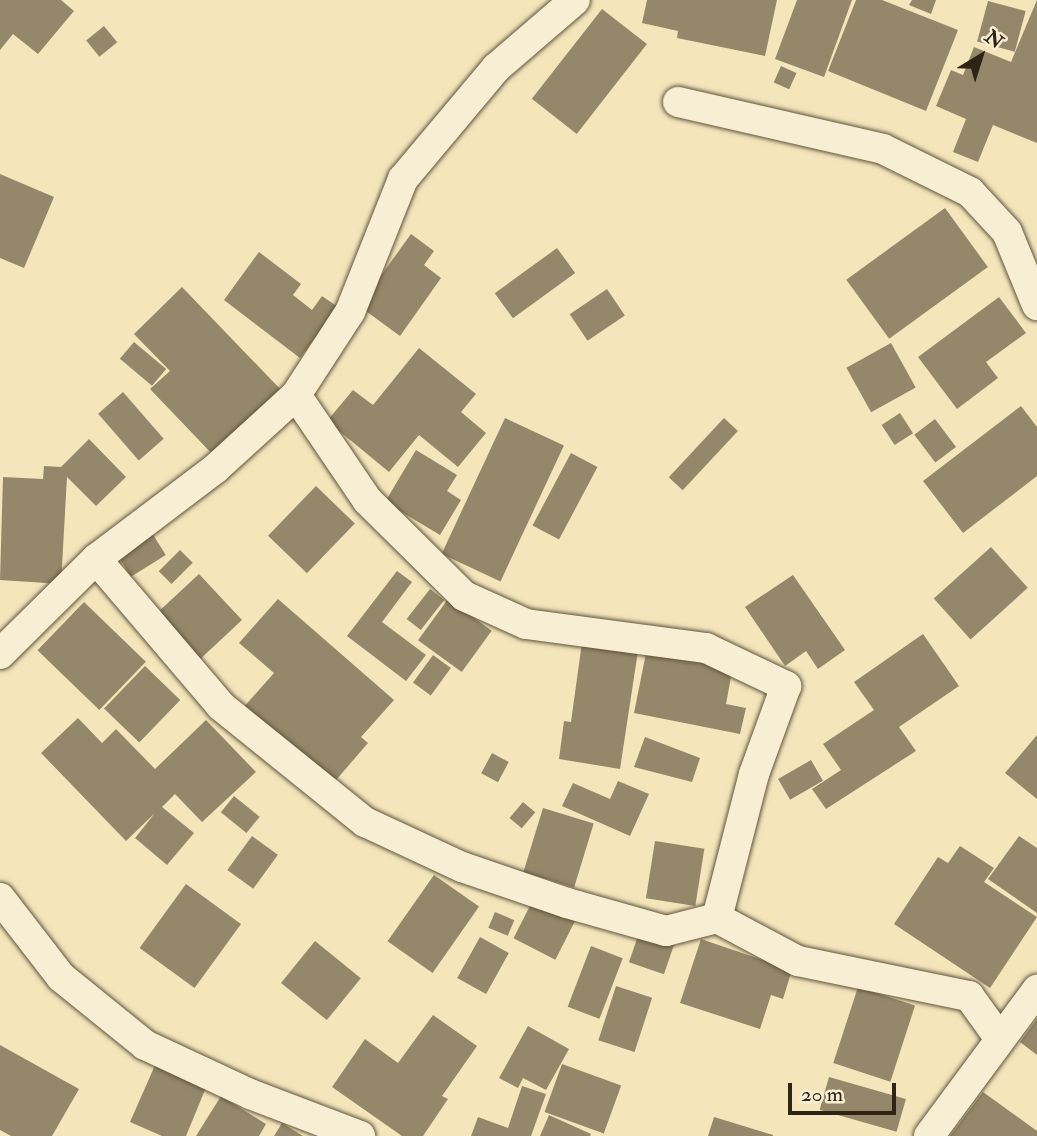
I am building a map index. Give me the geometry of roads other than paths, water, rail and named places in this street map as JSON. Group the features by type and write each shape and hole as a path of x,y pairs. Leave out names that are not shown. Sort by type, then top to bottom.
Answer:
{"street":[{"path":"0,654 96,559 215,469 296,395 349,312 403,179 496,68 575,0"},
{"path":"678,102 883,149 970,192 1007,232 1037,305"},
{"path":"296,395 367,500 464,596 526,624 706,648 786,686 754,774 717,918"},
{"path":"96,559 221,706 365,822 462,867 666,931 717,918 798,961 969,996 1000,1039"},
{"path":"0,898 61,977 145,1045 250,1094 360,1136"},
{"path":"929,1136 1037,990"}]}
